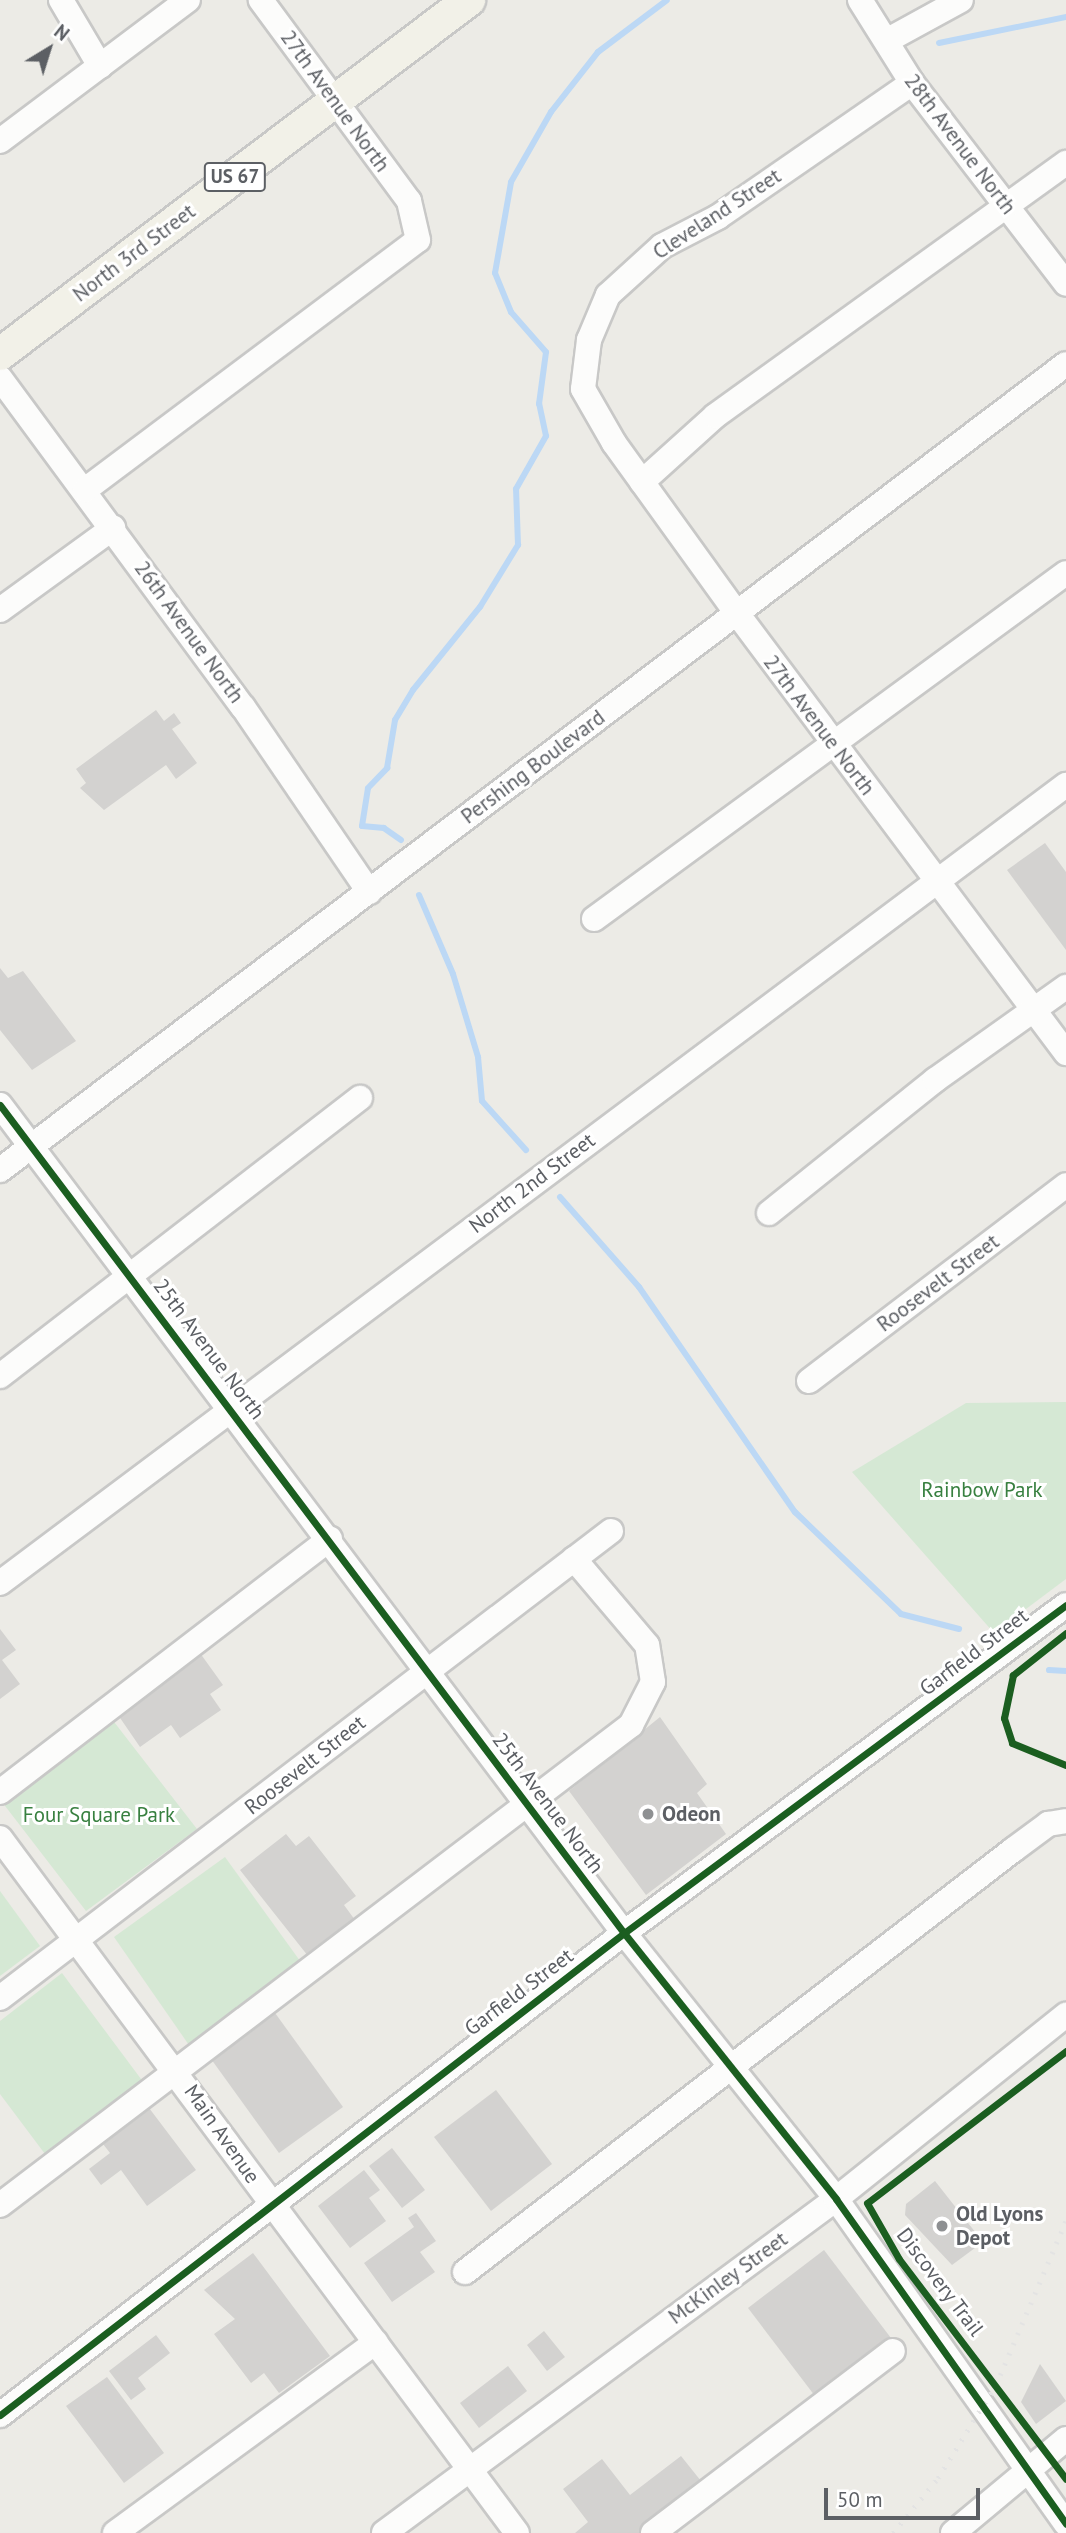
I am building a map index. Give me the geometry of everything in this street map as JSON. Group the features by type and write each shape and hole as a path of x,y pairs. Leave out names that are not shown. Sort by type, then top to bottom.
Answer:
{"main road":[{"name":"North 3rd Street","path":"0,354 470,0"}],"street":[{"path":"61,0 100,66"},
{"path":"0,141 188,0"},
{"name":"27th Avenue North","path":"85,490 397,260 418,240 409,201 261,0"},
{"name":"28th Avenue North","path":"860,0 888,40 912,83 1066,284"},
{"path":"888,40 961,0"},
{"name":"Cleveland Street","path":"583,389 589,340 608,295 662,246 718,217 912,83"},
{"path":"642,482 715,416 1005,204 1066,163"},
{"name":"Pershing Boulevard","path":"0,1170 1066,364"},
{"name":"26th Avenue North","path":"0,378 113,528 369,892"},
{"name":"27th Avenue North","path":"583,389 642,482 736,612 1066,1054"},
{"path":"0,610 113,528"},
{"path":"594,919 835,745 1066,573"},
{"name":"North 2nd Street","path":"0,1583 1066,785"},
{"path":"769,1213 935,1080 1066,987"},
{"path":"0,1376 360,1098"},
{"name":"25th Avenue North","path":"0,1105 232,1408 624,1933 734,2063 836,2199 1025,2470 1066,2524"},
{"name":"Roosevelt Street","path":"809,1381 1066,1185"},
{"name":"Roosevelt Street","path":"0,1998 77,1942 611,1531"},
{"path":"0,1792 330,1539"},
{"path":"0,2205 631,1725 653,1682 647,1644 574,1559"},
{"name":"Garfield Street","path":"0,2415 271,2203 624,1933 1066,1605"},
{"path":"465,2272 1039,1830 1066,1821"},
{"name":"Main Avenue","path":"0,1838 77,1942 178,2070 271,2203 517,2533"},
{"name":"McKinley Street","path":"384,2533 836,2199 1066,2015"},
{"path":"116,2533 376,2342"},
{"path":"653,2533 893,2351"},
{"path":"953,2533 1025,2470 1066,2439"}],"green space":[{"name":"Rainbow Park","path":"1066,1402 1066,1579 994,1633 852,1472 966,1403"},
{"name":"Four Square Park","path":"111,1718 197,1829 86,1911 2,1802"},
{"name":"Four Square Park","path":"225,1857 303,1965 191,2048 114,1937"},
{"path":"0,1891 40,1946 0,1976"},
{"path":"62,1973 144,2083 45,2154 0,2094 0,2021"}],"building":[{"path":"156,710 164,721 174,713 181,723 172,729 197,763 176,779 166,765 104,810 80,788 86,783 76,769"},
{"path":"1045,843 1066,872 1066,950 1007,870"},
{"path":"0,968 8,978 23,971 76,1041 32,1070 0,1030"},
{"path":"0,1629 16,1650 2,1660 20,1684 0,1699"},
{"path":"200,1653 223,1685 210,1694 221,1710 180,1738 171,1725 140,1747 116,1712"},
{"name":"Odeon","path":"660,1717 707,1784 697,1793 726,1834 646,1895 569,1791"},
{"path":"286,1834 296,1846 309,1836 356,1896 344,1905 355,1920 308,1956 240,1870"},
{"path":"270,2006 343,2107 279,2153 206,2052"},
{"path":"496,2090 552,2164 491,2211 434,2137"},
{"path":"143,2100 196,2170 147,2206 121,2170 101,2185 89,2169 110,2153 96,2135"},
{"path":"392,2148 425,2190 402,2208 369,2166"},
{"path":"364,2170 380,2190 369,2198 386,2221 350,2248 318,2206"},
{"name":"Old Lyons Depot","path":"935,2181 983,2242 952,2265 905,2215 906,2204"},
{"path":"416,2213 436,2241 420,2252 435,2272 392,2302 364,2263 414,2227 408,2218"},
{"path":"824,2250 894,2342 818,2400 748,2308"},
{"path":"253,2253 330,2356 279,2393 264,2373 251,2383 214,2334 235,2319 204,2290"},
{"path":"544,2331 565,2357 547,2371 527,2345"},
{"path":"156,2335 170,2353 138,2378 146,2389 131,2400 109,2371"},
{"path":"1040,2364 1066,2401 1036,2424 1021,2402"},
{"path":"508,2366 527,2391 479,2428 460,2403"},
{"path":"107,2377 164,2453 124,2483 66,2406"},
{"path":"681,2456 705,2486 643,2533 575,2533 588,2522 563,2489 602,2459 630,2495"}],"waterway":[{"path":"401,840 384,828 362,826 368,788 387,768 395,720 413,690 480,607 518,545 516,489 546,436 539,404 546,352 511,312 495,273 511,182 551,112 598,52 667,0"},
{"path":"939,43 1066,17"},
{"path":"419,895 453,974 478,1057 482,1101 526,1150"},
{"path":"560,1197 639,1287 795,1512 901,1614 959,1629"},
{"path":"1049,1670 1066,1671"}],"railway":[{"path":"893,2533 938,2478 996,2385 1066,2221"}],"cycle path":[{"path":"0,1105 624,1933 836,2199 1066,2524"},
{"path":"0,2415 624,1933 1066,1605"},
{"path":"1066,1633 1013,1675 1004,1718 1012,1743 1066,1765"},
{"name":"Discovery Trail","path":"1066,2051 867,2203 899,2259 1066,2479"}],"place":[{"name":"Odeon","path":"648,1814"},
{"name":"Old Lyons Depot","path":"942,2226"}]}
